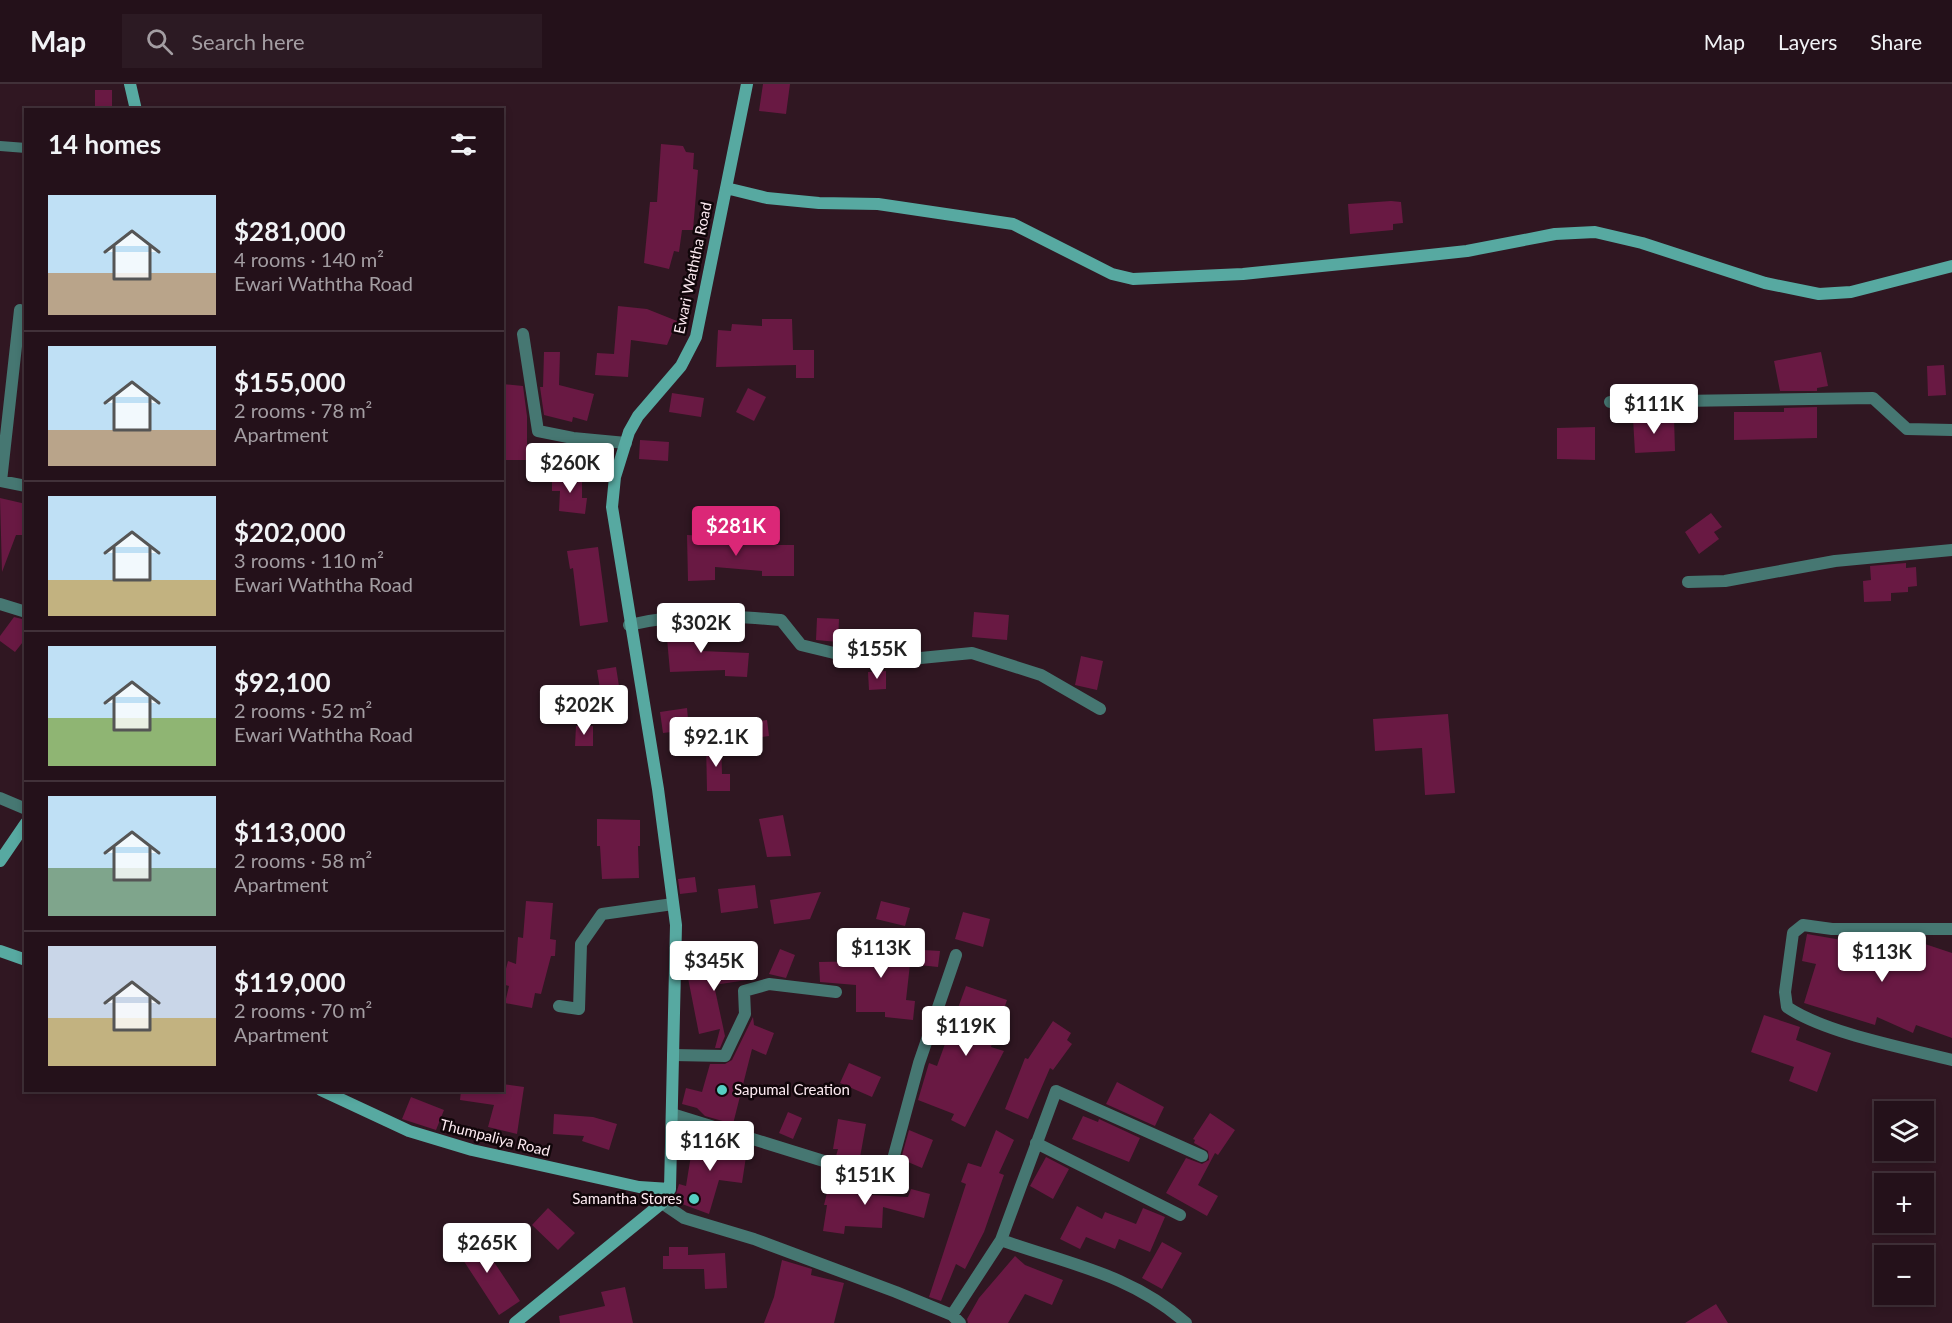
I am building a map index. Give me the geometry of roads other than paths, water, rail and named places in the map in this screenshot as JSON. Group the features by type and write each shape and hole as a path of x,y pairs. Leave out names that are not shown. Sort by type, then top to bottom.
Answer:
{"street":[{"path":"130,84 136,108"},
{"name":"Ewari Waththa Road","path":"670,1189 676,925 658,789 629,625 612,507 615,477 638,416 681,366 696,337 747,84"},
{"path":"726,188 767,198 819,203 878,204 1014,224 1112,274 1133,279 1243,274 1400,259 1467,251 1555,234 1595,232 1642,243 1765,284 1819,294 1851,292 1952,266"},
{"path":"20,310 0,481 24,486"},
{"path":"523,334 538,430 573,438 626,443"},
{"path":"1610,402 1873,398 1907,429 1952,430"},
{"path":"1688,582 1725,581 1835,561 1952,550"},
{"path":"0,604 24,611"},
{"path":"629,625 663,616 724,616 781,620 801,645 834,653 900,660 972,653 1041,675 1100,709"},
{"path":"0,798 24,808"},
{"path":"0,861 24,826"},
{"path":"559,1006 579,1008 581,944 602,914 673,904"},
{"path":"1952,929 1832,929 1803,925 1793,933 1785,992 1787,1007 1800,1016 1874,1040 1952,1060"},
{"path":"0,951 24,959"},
{"path":"672,1114 872,1176 881,1178 889,1174 919,1063 956,955"},
{"path":"673,1054 725,1056 745,1014 744,991 769,984 836,992"},
{"path":"662,1203 684,1218 754,1239 956,1319 1001,1240 1056,1090 1202,1156"},
{"name":"Thumpaliya Road","path":"325,1092 409,1131 472,1150 639,1187 670,1189"},
{"path":"1036,1143 1180,1215"},
{"path":"515,1323 662,1203 670,1189"},
{"path":"1001,1240 1100,1271 1167,1306 1186,1323"}],"lane":[{"path":"0,146 24,148"}],"place":[{"name":"Sapumal Creation","path":"722,1090"},
{"name":"Samantha Stores","path":"694,1199"}]}
